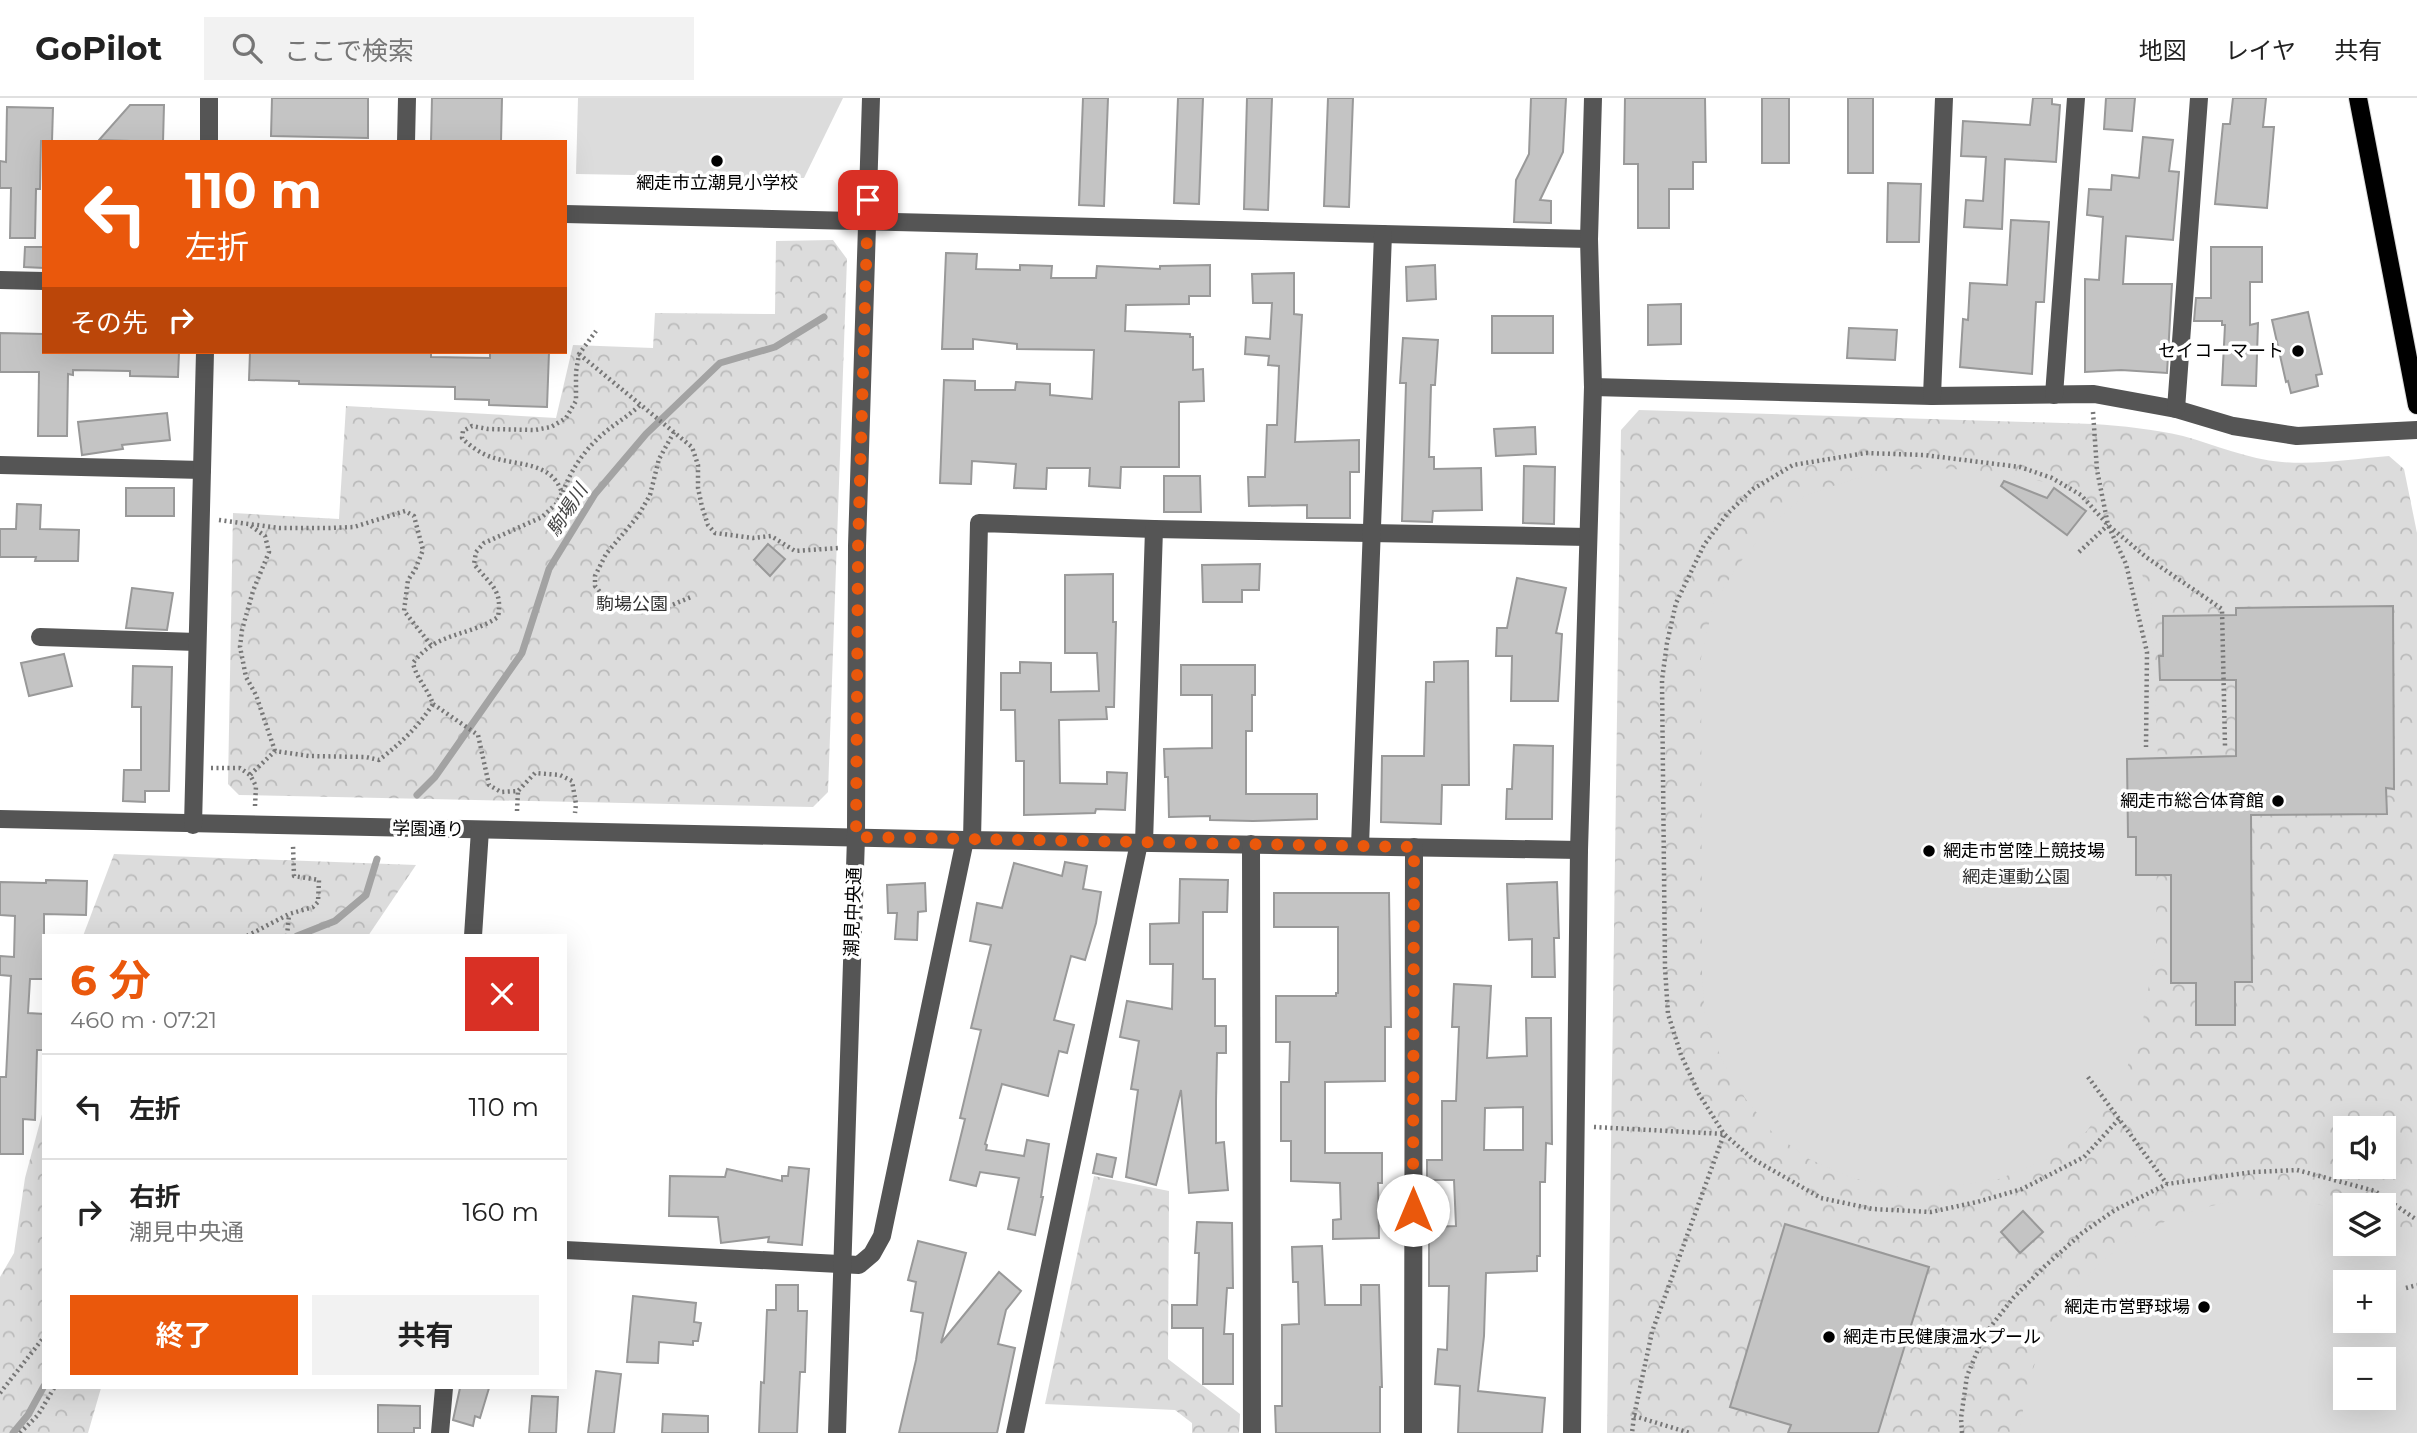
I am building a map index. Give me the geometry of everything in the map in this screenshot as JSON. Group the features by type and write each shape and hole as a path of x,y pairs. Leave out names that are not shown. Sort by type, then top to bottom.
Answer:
{"main road":[{"path":"2358,98 2417,405"}],"street":[{"path":"209,98 209,140"},
{"path":"406,140 407,98"},
{"name":"潮見中央通","path":"837,1433 856,837 858,546 872,98"},
{"path":"1572,1433 1579,850 1592,387 1589,239 1592,98"},
{"path":"1932,396 1944,98"},
{"path":"2054,395 2076,98"},
{"path":"2176,409 2199,98"},
{"path":"567,214 1589,239"},
{"path":"1360,846 1374,533 1383,234"},
{"path":"0,281 42,281"},
{"path":"193,825 205,354"},
{"path":"1592,387 1932,396 2094,394 2176,409 2233,426 2297,436 2417,430"},
{"path":"0,465 202,470"},
{"path":"567,1251 859,1265 872,1254 882,1236 968,840 979,523 1588,537"},
{"path":"1015,1433 1141,843 1154,529"},
{"path":"40,638 197,642"},
{"name":"学園通り","path":"0,819 193,825 1579,850"},
{"path":"473,934 480,830"},
{"path":"1251,844 1252,1433"},
{"path":"1412,1433 1414,847"},
{"path":"440,1433 444,1389"}],"path":[{"path":"562,493 559,482 548,472 491,456 470,446 462,438 463,431 472,426 535,430 551,427 566,418 576,401 579,354 596,331"},
{"path":"579,354 692,447 698,465 698,488 702,507 708,525 715,533 753,538 771,536 795,551 858,546"},
{"path":"2094,394 2093,424 2097,470 2108,525 2126,564 2147,652 2146,747"},
{"path":"573,832 576,804 572,782 560,775 535,774 518,791 501,792 489,785 478,736 433,704 429,692 416,677 413,663 423,650 431,645 454,634 485,626 498,617 501,601 496,590 474,565 476,552 484,543 542,517 556,504 569,475 595,440 640,405"},
{"path":"674,432 659,459 650,495 638,516 606,554 595,576 595,586 606,600 641,612 660,610 691,597"},
{"path":"2119,1119 2084,1157 2022,1189 1931,1212 1873,1209 1821,1198 1785,1180 1753,1159 1724,1134 1699,1094 1681,1055 1668,1014 1665,968 1662,680 1676,603 1689,571 1727,514 1754,489 1793,465 1866,453 1924,455 2020,467 2052,478 2081,495 2108,525 2146,557 2222,609 2225,746"},
{"path":"200,519 279,528 354,527 405,511 414,516 424,550 408,580 404,611 431,645"},
{"path":"2079,552 2108,525"},
{"path":"250,526 265,536 269,552 253,592 242,630 240,648 246,677 256,695 275,751"},
{"path":"275,751 379,760 412,732 433,704"},
{"path":"250,775 275,751"},
{"path":"194,768 240,768 250,775 256,786 254,826"},
{"path":"251,934 289,914 313,907 318,902 319,880 294,876 293,826"},
{"path":"287,934 289,914"},
{"path":"2088,1077 2167,1184"},
{"path":"1576,1126 1724,1134"},
{"path":"1632,1433 1652,1332 1724,1134"},
{"path":"1962,1433 1961,1418 1968,1376 1984,1335 2014,1297 2082,1233 2115,1210 2167,1184 2253,1172 2297,1170 2375,1191 2417,1220"},
{"path":"2406,1288 2417,1285"},
{"path":"0,1393 42,1340"},
{"path":"20,1433 38,1415 53,1389"},
{"path":"1634,1416 1690,1433"}],"green space":[{"path":"578,98 843,98 804,178 576,174"},
{"name":"駒場公園","path":"833,240 847,259 828,792 813,807 239,795 228,784 233,513 339,519 346,406 556,418 573,345 653,348 655,313 775,314 776,241"},
{"name":"網走運動公園","path":"1639,410 2093,424 2172,434 2244,455 2282,462 2308,463 2389,456 2404,469 2417,533 2417,1433 1607,1433 1621,430"},
{"name":"網走市営陸上競技場","path":"1940,468 1979,471 2052,483 2079,500 2140,569 2151,598 2158,758 2156,945 2143,1020 2125,1074 2087,1131 2052,1157 1999,1179 1958,1185 1900,1187 1852,1178 1809,1159 1772,1132 1745,1098 1722,1060 1705,1019 1702,975 1701,658 1713,605 1738,565 1770,525 1806,495 1892,470"},
{"path":"114,854 416,865 369,934 84,934"},
{"path":"42,1114 42,1389 101,1389 88,1433 0,1433 0,1277 14,1253 25,1178"},
{"path":"1094,1176 1169,1191 1168,1359 1240,1414 1239,1433 1192,1433 1192,1423 1175,1410 1045,1404"},
{"name":"網走市営野球場","path":"2260,1198 2291,1199 2333,1208 2333,1256 2396,1256 2396,1232 2407,1237 2417,1247 2417,1433 2020,1433 2029,1384 2044,1341 2066,1302 2094,1269 2128,1242 2167,1221 2211,1206"}],"building":[{"path":"272,98 368,98 368,138 271,136"},
{"path":"432,98 502,98 501,140 431,140"},
{"path":"1083,98 1108,98 1104,206 1079,205"},
{"path":"1178,98 1203,98 1199,204 1174,203"},
{"path":"1247,98 1272,98 1268,210 1244,209"},
{"path":"1328,98 1353,98 1349,207 1324,206"},
{"path":"1531,98 1566,98 1563,152 1540,200 1551,201 1551,223 1514,222 1516,180 1529,154"},
{"path":"1625,98 1705,98 1706,162 1693,162 1693,189 1669,189 1669,228 1638,228 1638,164 1624,164"},
{"path":"1762,98 1789,98 1789,163 1762,163"},
{"path":"1848,98 1873,98 1873,173 1848,173"},
{"path":"2033,98 2052,98 2052,104 2060,105 2056,162 2005,159 2002,229 1964,227 1966,200 1983,201 1986,157 1961,156 1963,121 2030,125"},
{"path":"2106,98 2135,98 2132,131 2104,129"},
{"path":"2233,98 2266,98 2263,127 2274,127 2267,208 2215,204 2223,124 2230,124"},
{"path":"130,105 164,105 163,140 99,140"},
{"path":"7,107 53,108 52,140 41,141 35,238 10,238 11,188 0,188 0,161 6,162"},
{"path":"2143,137 2173,140 2169,171 2179,172 2173,240 2126,236 2123,284 2172,284 2167,373 2121,370 2085,372 2085,279 2099,280 2103,217 2087,215 2089,189 2111,190 2112,175 2139,178"},
{"path":"1888,183 1921,184 1919,242 1887,242"},
{"path":"2011,220 2049,222 2044,302 2036,302 2032,374 1960,367 1963,319 1968,320 1970,283 2007,285"},
{"path":"25,247 42,247 42,268 24,267"},
{"path":"2211,247 2262,247 2262,282 2250,282 2250,325 2258,323 2256,386 2222,385 2225,325 2222,325 2222,321 2194,321 2196,298 2211,298"},
{"path":"946,253 977,254 976,269 1020,270 1020,265 1052,266 1051,278 1096,278 1097,266 1160,269 1160,266 1210,265 1210,296 1189,296 1189,304 1126,305 1125,331 1190,334 1190,337 1193,337 1193,370 1203,369 1204,401 1179,402 1179,467 1121,467 1120,488 1089,486 1090,468 1047,468 1046,489 1014,488 1016,464 972,461 971,484 940,483 944,380 975,381 975,390 1015,390 1016,382 1050,384 1050,395 1092,399 1094,350 1017,349 1017,344 973,339 973,349 942,349"},
{"path":"1435,265 1436,299 1407,301 1406,267"},
{"path":"1294,273 1294,314 1302,315 1295,442 1359,440 1359,472 1350,472 1350,518 1307,518 1307,505 1249,506 1248,477 1265,477 1267,425 1277,425 1279,366 1268,365 1269,356 1245,354 1246,337 1270,339 1272,303 1253,303 1252,274"},
{"path":"1681,304 1681,344 1648,345 1648,305"},
{"path":"2308,312 2322,374 2316,375 2318,386 2291,393 2272,320"},
{"path":"1492,316 1553,316 1553,353 1492,353"},
{"path":"1849,328 1897,330 1895,360 1847,358"},
{"path":"0,333 42,334 42,354 179,354 178,377 130,376 130,371 73,370 73,375 68,374 67,436 38,436 39,372 0,372"},
{"path":"1403,338 1438,340 1435,385 1431,385 1429,457 1434,457 1434,469 1481,468 1482,510 1433,511 1432,522 1402,521 1406,383 1400,383"},
{"path":"250,354 431,354 431,357 490,358 490,354 549,354 547,407 489,405 489,400 455,399 455,387 299,384 299,381 249,380"},
{"path":"167,413 170,440 122,445 123,449 82,455 78,422"},
{"path":"1535,427 1536,454 1496,456 1494,429"},
{"path":"1524,466 1555,467 1554,524 1523,523"},
{"path":"1164,476 1200,476 1201,512 1164,512"},
{"path":"2004,481 2047,498 2054,488 2086,511 2067,535 2001,486"},
{"path":"126,488 174,488 174,516 126,516"},
{"path":"17,504 41,505 40,529 79,530 78,561 35,561 36,557 0,557 0,529 16,529"},
{"path":"768,544 785,559 770,576 754,560"},
{"path":"1260,564 1259,590 1242,590 1242,602 1203,602 1202,565"},
{"path":"1113,574 1113,622 1116,622 1114,707 1106,707 1107,719 1059,720 1060,783 1107,784 1107,772 1127,773 1125,810 1096,809 1095,813 1024,815 1024,761 1016,761 1015,710 1001,710 1001,673 1020,673 1020,662 1051,663 1051,692 1099,691 1097,653 1065,653 1065,575"},
{"path":"1517,578 1566,588 1556,633 1562,634 1558,701 1511,701 1512,656 1496,656 1497,628 1507,628"},
{"path":"132,588 173,593 167,630 126,628"},
{"name":"網走市総合体育館","path":"2393,606 2394,789 2386,788 2387,814 2251,815 2252,982 2235,982 2235,1025 2196,1025 2196,983 2171,983 2171,875 2136,875 2136,837 2128,837 2127,759 2236,756 2236,680 2160,680 2159,656 2163,656 2163,616 2236,615 2236,608"},
{"path":"64,654 72,686 29,696 21,663"},
{"path":"1468,661 1469,785 1442,785 1441,824 1381,822 1382,756 1424,756 1426,682 1434,682 1434,662"},
{"path":"1181,665 1255,665 1252,731 1246,731 1246,794 1317,794 1317,819 1253,821 1210,820 1210,816 1169,817 1164,749 1212,748 1212,695 1181,695"},
{"path":"133,666 172,667 169,791 145,791 145,802 123,801 124,770 141,770 141,707 132,707"},
{"path":"1514,745 1553,746 1552,819 1506,819 1507,789 1512,789"},
{"path":"1065,862 1087,866 1083,889 1101,892 1096,923 1085,960 1071,956 1054,1020 1074,1025 1067,1053 1059,1051 1048,1096 1002,1084 985,1144 986,1150 1024,1156 1027,1140 1049,1144 1043,1197 1035,1235 1008,1229 1019,1178 980,1172 976,1186 950,1180 965,1119 960,1118 981,1030 971,1028 991,945 970,941 977,903 1002,908 1014,863 1062,876"},
{"path":"1180,879 1228,880 1227,912 1203,912 1203,979 1215,979 1215,1026 1226,1026 1226,1053 1217,1053 1216,1143 1224,1142 1228,1190 1189,1193 1181,1090 1156,1185 1126,1177 1138,1090 1131,1089 1139,1041 1120,1037 1127,1001 1172,1009 1173,964 1150,964 1150,924 1179,923"},
{"path":"46,880 87,881 86,915 44,914 42,979 30,979 28,1013 42,1014 42,1050 37,1050 35,1120 23,1119 23,1154 0,1154 0,1077 6,1077 11,976 0,975 0,956 14,957 15,916 0,915 0,882 46,883"},
{"path":"1557,882 1559,938 1554,938 1555,977 1532,977 1532,939 1509,940 1507,884"},
{"path":"925,883 926,911 918,912 917,940 895,939 897,913 888,913 887,885"},
{"path":"1274,893 1389,893 1391,1027 1385,1027 1385,1081 1325,1082 1325,1153 1382,1153 1382,1183 1378,1183 1379,1238 1333,1239 1333,1220 1341,1219 1340,1183 1291,1181 1291,1141 1281,1141 1281,1082 1289,1082 1290,1042 1276,1042 1276,996 1336,996 1338,927 1274,927"},
{"path":"1454,984 1491,986 1487,1058 1527,1056 1526,1018 1551,1018 1552,1144 1546,1143 1545,1182 1540,1182 1540,1256 1537,1256 1537,1271 1486,1273 1484,1336 1478,1391 1545,1398 1542,1433 1458,1433 1460,1386 1435,1384 1438,1349 1447,1350 1449,1286 1429,1286 1429,1227 1456,1226 1454,1180 1427,1180 1427,1160 1442,1160 1442,1101 1456,1101 1459,1027 1452,1027","holes":["1523,1107 1523,1150 1484,1150 1485,1108"]},
{"path":"1097,1154 1116,1158 1112,1177 1093,1173"},
{"path":"789,1167 809,1169 802,1245 768,1242 769,1237 721,1243 718,1217 669,1216 670,1176 725,1177 727,1169 782,1181 782,1176 788,1176"},
{"path":"2023,1211 2043,1232 2020,1253 2001,1232"},
{"path":"1197,1222 1232,1223 1233,1288 1227,1288 1224,1334 1233,1334 1233,1384 1203,1384 1203,1328 1172,1328 1172,1305 1197,1305"},
{"name":"網走市民健康温水プール","path":"1785,1224 1929,1267 1878,1433 1788,1433 1791,1425 1730,1407"},
{"path":"918,1241 966,1253 941,1343 999,1272 1021,1291 1006,1310 998,1344 1015,1348 997,1433 899,1433 916,1360 923,1313 911,1311 916,1282 908,1280"},
{"path":"1322,1246 1325,1305 1361,1305 1361,1285 1379,1285 1382,1387 1380,1433 1276,1433 1275,1406 1282,1406 1282,1325 1299,1324 1298,1282 1293,1282 1292,1247"},
{"path":"776,1285 798,1285 798,1311 807,1311 805,1372 800,1372 797,1433 759,1433 767,1310 776,1310"},
{"path":"633,1296 696,1303 694,1322 701,1323 698,1341 693,1341 693,1345 659,1342 658,1363 627,1362"},
{"path":"596,1371 621,1374 614,1433 588,1433"},
{"path":"460,1389 489,1389 480,1418 475,1416 473,1426 453,1420"},
{"path":"532,1396 558,1397 556,1433 529,1433"},
{"path":"378,1405 420,1406 420,1428 414,1428 414,1433 378,1433"},
{"path":"663,1414 708,1416 708,1433 662,1433"}],"waterway":[{"name":"駒場川","path":"417,795 435,777 522,653 549,569 595,494 646,434 720,363 775,347 824,317"},
{"name":"駒場川","path":"302,934 335,921 366,895 377,859"},
{"name":"駒場川","path":"13,1433 28,1415 42,1389"}],"place":[{"name":"網走市立潮見小学校","path":"717,161"},
{"name":"セイコーマート","path":"2298,351"},
{"name":"網走市総合体育館","path":"2278,801"},
{"name":"網走市営陸上競技場","path":"1929,851"},
{"name":"網走市営野球場","path":"2204,1307"},
{"name":"網走市民健康温水プール","path":"1829,1337"}],"route":[{"path":"868,200 858,546 856,837 1414,847 1413,1210"}]}
